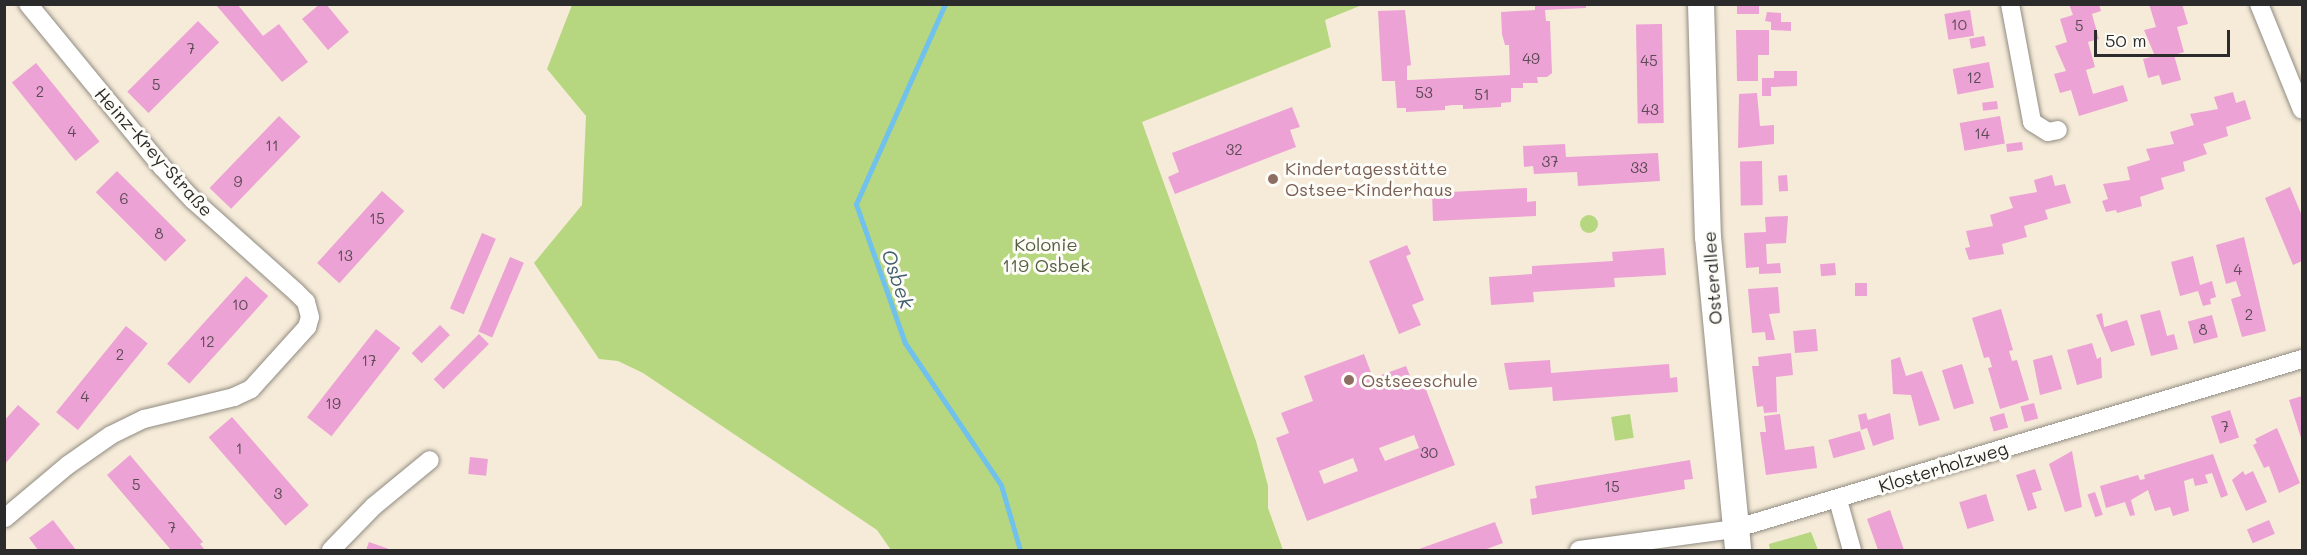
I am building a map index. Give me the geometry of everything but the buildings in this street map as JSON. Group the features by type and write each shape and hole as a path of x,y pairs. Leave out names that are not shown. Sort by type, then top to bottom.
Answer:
{"street":[{"name":"Heinz-Krey-Straße","path":"5,518 111,435 144,419 234,397 251,389 307,327 310,317 306,302 193,200 162,167 28,4"},
{"name":"Osterallee","path":"1701,4 1708,237 1736,540"},
{"path":"2010,4 2032,122 2048,132 2058,130"},
{"path":"2259,4 2302,110"},
{"name":"Klosterholzweg","path":"1579,550 1736,540 1838,500 2302,359"},
{"path":"331,550 374,506 430,460"},
{"path":"1838,500 1852,550"}],"green space":[{"name":"Kolonie 119 Osbek","path":"572,5 1362,5 1325,20 1331,47 1142,122 1256,441 1268,486 1268,508 1283,550 891,550 877,530 643,373 618,361 599,359 534,263 582,205 586,116 547,69"},
{"path":"1585,215 1593,215 1598,220 1596,231 1585,233 1580,228 1580,220"},
{"path":"1630,414 1634,438 1615,441 1611,417"},
{"path":"1811,532 1818,550 1770,550 1769,544"}],"waterway":[{"name":"Osbek","path":"945,4 856,204 905,343 1001,485 1020,550"}],"place":[{"name":"Kindertagesstätte Ostsee-Kinderhaus","path":"1273,179"},
{"name":"Ostseeschule","path":"1349,380"}]}
